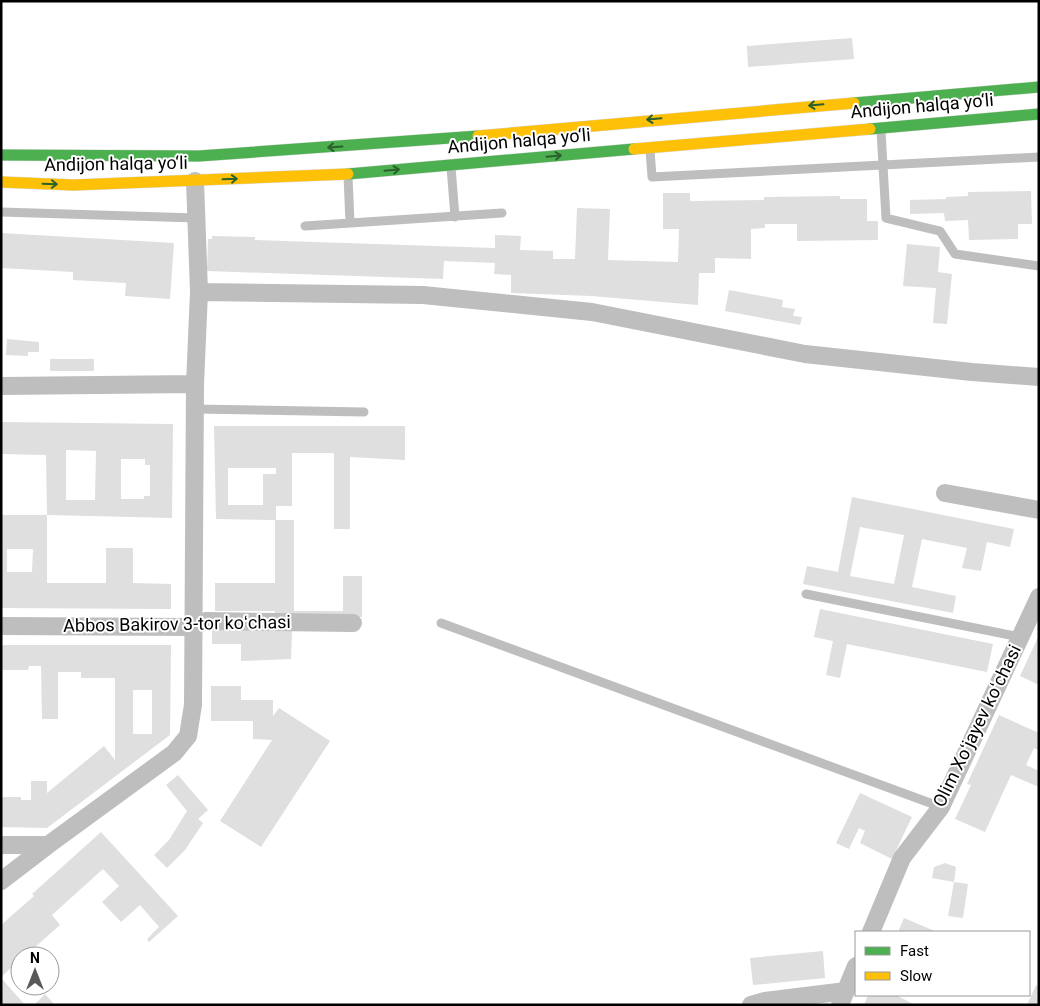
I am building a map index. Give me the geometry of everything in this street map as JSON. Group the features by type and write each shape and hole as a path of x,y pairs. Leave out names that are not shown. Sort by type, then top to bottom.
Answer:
{"highway":[{"name":"Andijon halqa yo‘li","path":"1,155 198,156 376,144 1039,87"},
{"name":"Andijon halqa yo‘li","path":"1,182 74,185 348,174 1039,114"}],"street":[{"path":"1,882 48,845 164,762 188,736 193,705 195,384 199,292 195,181"},
{"path":"199,292 423,296 592,312 805,354 972,372 1039,377"},
{"path":"1,386 195,384"},
{"path":"945,492 1039,510"},
{"name":"Olim Xoʻjayev koʻchasi","path":"871,931 902,858 941,807 1039,596"},
{"name":"Abbos Bakirov 3-tor koʻchasi","path":"1,626 192,627 206,621 353,623"},
{"path":"1,845 48,845"},
{"path":"751,1005 765,1001 843,998 855,968"}],"lane":[{"path":"881,128 886,218 940,231 955,254 1039,266"},
{"path":"650,148 652,177 1039,157"},
{"path":"451,165 454,217"},
{"path":"348,174 350,223"},
{"path":"1,212 196,218"},
{"path":"305,226 502,213"},
{"path":"195,409 364,412"},
{"path":"806,594 1020,637"},
{"path":"440,623 941,807"}],"building":[{"path":"852,38 854,59 748,67 747,46"},
{"path":"1031,191 1032,224 1018,224 1018,239 969,240 968,220 945,221 944,213 910,214 910,200 968,196 968,192"},
{"path":"663,193 690,193 690,201 764,200 764,197 840,196 840,199 867,199 867,221 878,221 878,240 797,241 797,224 765,224 765,228 751,229 751,259 715,258 715,273 699,273 698,305 591,296 511,293 511,275 494,274 495,263 444,261 443,279 207,271 208,239 212,239 212,236 255,237 255,240 495,248 495,235 521,236 520,250 553,251 553,259 575,259 577,208 610,209 608,260 678,262 679,229 663,229"},
{"path":"1,233 174,243 170,299 125,296 126,283 73,280 73,272 1,268"},
{"path":"907,244 940,247 938,272 952,274 947,324 933,323 936,288 903,286"},
{"path":"729,290 783,300 782,307 795,309 793,316 802,317 800,325 725,311"},
{"path":"7,339 39,342 39,352 28,352 28,356 6,355"},
{"path":"50,359 94,359 94,371 50,371"},
{"path":"1,422 173,424 172,518 47,515 46,455 1,454","holes":["66,450 96,451 95,500 66,500","121,459 145,459 145,465 150,465 150,496 144,496 144,499 121,499"]},
{"path":"214,426 405,426 405,460 350,457 350,529 334,529 334,453 292,453 292,506 276,506 276,520 294,520 294,611 343,611 343,576 362,576 362,617 275,616 275,611 215,611 215,583 275,583 275,520 216,519","holes":["228,468 276,468 276,474 263,474 263,505 228,505"]},
{"path":"852,497 1014,529 1010,547 987,542 981,571 962,568 967,548 922,539 912,587 956,596 953,613 803,584 807,566 838,572","holes":["860,527 904,535 894,584 850,576"]},
{"path":"1,515 47,515 47,583 106,583 106,548 133,548 133,583 171,584 171,609 1,608","holes":["7,549 33,549 32,572 7,572"]},
{"path":"820,609 993,644 987,672 847,644 840,678 826,675 833,641 814,637"},
{"path":"212,628 292,630 291,659 241,661 241,644 212,644"},
{"path":"1039,635 1039,685 1020,676"},
{"path":"1,645 171,645 170,735 47,828 1,827 1,797 21,797 21,800 31,800 31,781 47,781 47,793 104,746 115,760 115,678 81,678 81,672 58,672 58,719 42,719 41,666 29,666 28,670 1,670","holes":["133,690 152,690 152,734 133,734"]},
{"path":"211,686 241,686 241,700 273,700 273,716 279,708 330,741 261,847 220,821 272,740 253,739 253,721 211,721"},
{"path":"999,715 1039,733 1039,750 1034,748 1026,765 1039,771 1039,787 1011,775 985,832 955,819 971,785 967,784"},
{"path":"178,775 208,810 198,819 203,823 185,850 167,868 154,855 169,840 187,811 166,785"},
{"path":"860,793 912,817 892,859 860,843 865,831 859,828 849,849 836,843"},
{"path":"101,832 178,916 149,942 147,939 159,927 140,905 121,922 102,902 119,886 103,869 52,915 60,925 36,946 10,946 10,969 1,977 1,925 34,896 32,894"},
{"path":"945,863 956,867 954,882 932,878 934,867"},
{"path":"954,882 968,884 963,918 948,916"},
{"path":"904,918 935,931 898,931"},
{"path":"823,951 825,978 753,985 750,958"},
{"path":"1,978 10,988 10,996 17,996 25,1005 1,1005"},
{"path":"1036,985 1039,987 1039,1005 1027,1005"},
{"path":"43,996 47,996 54,1004 34,1005"},
{"path":"868,996 898,996 915,1005 864,1005"}],"traffic: fast":[{"path":"854,103 1039,87"},
{"path":"870,129 1039,114"},
{"path":"1,155 199,156 478,136"},
{"path":"348,174 634,149"}],"traffic: slow":[{"path":"478,136 854,103"},
{"path":"634,149 870,129"},
{"path":"1,182 74,185 348,174"}]}
